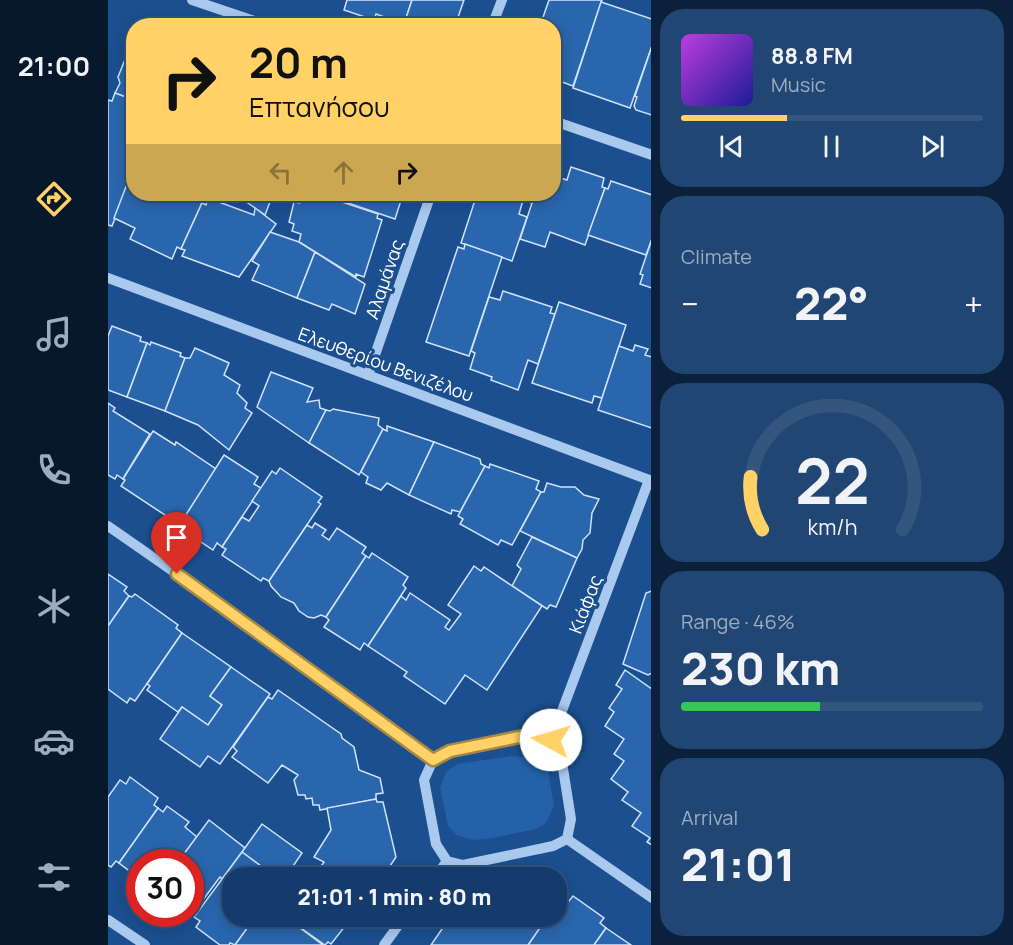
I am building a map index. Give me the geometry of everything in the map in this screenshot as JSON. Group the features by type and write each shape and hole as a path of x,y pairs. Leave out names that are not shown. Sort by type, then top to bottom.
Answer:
{"street":[{"path":"192,0 245,18"},
{"path":"495,18 502,0"},
{"path":"561,123 651,155"},
{"name":"Αλαμάνας","path":"368,375 429,201"},
{"name":"Ελευθερίου Βενιζέλου","path":"108,278 651,482"},
{"name":"Κιάφας","path":"551,740 651,482"},
{"path":"108,526 433,760"},
{"path":"524,736 551,740 562,762 570,819 567,839 553,846 463,865 447,861 436,844 424,780 433,760 450,751 524,736"},
{"path":"567,839 651,898"},
{"path":"443,867 447,861"},
{"path":"108,920 145,945"},
{"path":"384,945 397,927"}],"shaded area":[{"path":"511,756 540,761 548,770 554,806 546,823 536,829 493,838 473,840 457,835 448,826 440,788 446,772 457,764"}],"building":[{"path":"347,0 412,0 406,18 387,18 376,14 375,18 368,18 344,10"},
{"path":"412,0 464,0 458,18 406,18"},
{"path":"549,0 602,0 573,86 561,82 561,18 543,18"},
{"path":"601,2 651,19 651,49 630,108 573,88"},
{"path":"651,49 651,115 636,110 634,106 637,97 635,96"},
{"path":"126,57 126,97 115,93 120,83 118,77"},
{"path":"115,93 126,97 126,190 112,226 108,225 108,100 112,101"},
{"path":"571,167 604,178 602,187 605,188 585,245 550,232 545,247 520,239 533,201 561,201 561,178 567,180"},
{"path":"611,181 651,195 651,242 646,255 588,235 605,188 608,189"},
{"path":"126,187 126,201 197,201 202,203 181,249 177,247 172,259 130,239 135,228 114,218"},
{"path":"207,201 216,201 254,215 255,208 276,224 239,277 182,256 185,250 181,249 202,203 206,205"},
{"path":"245,201 270,201 265,215"},
{"path":"301,201 339,201 378,214 377,218 382,220 364,277 356,274 356,277 299,242 301,234 292,231 294,224 289,222 294,202 300,203"},
{"path":"345,201 401,201 395,219"},
{"path":"475,201 523,201 519,214 527,217 512,261 461,243"},
{"path":"270,232 299,242 315,252 297,298 252,280 259,265 252,261"},
{"path":"651,242 651,288 640,284 643,275 640,274"},
{"path":"465,244 502,257 469,356 426,342 458,247 464,249"},
{"path":"315,252 365,284 355,314 332,304 329,310 297,298"},
{"path":"503,291 552,307 550,313 555,314 538,364 528,360 518,390 470,369 475,353 471,351 489,297 500,300"},
{"path":"559,302 626,325 602,398 594,396 592,403 532,383"},
{"path":"112,326 141,337 140,341 147,343 127,397 108,390 108,336"},
{"path":"151,342 181,353 180,356 185,358 165,411 127,397 147,343 150,345"},
{"path":"635,345 648,349 645,355 651,357 651,428 598,410 619,346 633,351"},
{"path":"195,348 229,363 224,375 240,385 237,393 247,403 245,408 252,413 229,450 198,425 165,411 185,358 190,358"},
{"path":"271,372 313,388 307,402 319,400 320,408 326,410 309,443 257,407"},
{"path":"108,403 115,408 113,411 150,434 123,479 117,475 115,479 108,475"},
{"path":"333,409 379,418 378,425 383,429 359,475 309,443 326,410"},
{"path":"387,426 434,442 409,495 387,483 381,490 366,483 368,477 361,472 383,429 387,431"},
{"path":"153,431 175,445 176,442 216,469 184,518 178,515 174,521 121,486"},
{"path":"434,442 480,459 481,464 485,466 460,512 452,510 451,514 409,495"},
{"path":"224,455 258,477 254,484 261,488 222,547 217,543 213,550 183,530 189,521 184,518"},
{"path":"490,464 539,481 536,489 541,492 512,545 501,540 498,545 460,524 463,519 458,516 485,466 489,468"},
{"path":"280,468 322,497 318,502 321,504 269,581 263,578 261,581 222,555 226,549 222,547 242,517 249,521 259,506 252,501 272,471 276,474"},
{"path":"547,483 561,487 575,487 584,495 599,499 592,513 590,533 583,540 582,549 577,558 520,531"},
{"path":"315,523 326,530 322,535 329,540 337,528 366,547 362,553 366,556 326,617 321,615 314,618 308,617 299,611 294,603 281,597 269,581 307,525 312,528"},
{"path":"532,537 577,558 556,607 550,605 547,609 512,586 521,569 517,565"},
{"path":"372,553 408,577 403,585 406,588 368,646 364,643 360,650 324,627 329,620 326,617 366,556 369,558"},
{"path":"474,566 481,571 484,567 542,606 487,690 465,675 445,704 404,676 407,672 368,646 401,596 406,600 410,593 450,620 445,627 449,630 461,614 448,605"},
{"path":"108,574 127,587 124,591 129,596 108,626"},
{"path":"651,591 651,674 648,675 623,664 646,593"},
{"path":"135,594 178,625 176,628 182,633 135,701 130,698 127,703 108,689 108,626 129,596 132,597"},
{"path":"182,633 231,667 210,696 222,705 208,725 182,707 178,712 147,690 150,686 147,684"},
{"path":"231,667 270,694 220,764 208,756 200,767 160,739 182,707 208,725 222,705 210,696"},
{"path":"625,670 651,688 651,844 647,842 650,838 632,826 641,813 622,800 628,792 611,779 624,761 614,754 624,739 605,726 614,712 609,708 622,689 616,685"},
{"path":"278,690 341,734 342,738 354,747 359,770 380,778 383,793 376,794 376,799 320,810 319,805 313,805 312,798 306,799 305,795 298,795 294,780 298,775 282,765 268,783 232,757 237,751 233,747 268,697 272,699"},
{"path":"130,777 158,798 154,805 158,808 129,849 126,849 126,853 119,863 116,861 111,867 108,865 108,797 120,780 126,784"},
{"path":"376,799 377,802 383,802 396,857 389,867 324,867 322,865 324,862 314,857 331,830 327,808"},
{"path":"167,806 189,822 185,827 197,837 188,849 129,849 158,808 163,812"},
{"path":"209,820 245,848 231,867 222,867 222,879 220,877 204,899 204,849 188,849"},
{"path":"262,824 302,853 292,867 262,867 242,852"},
{"path":"242,852 262,867 231,867"},
{"path":"126,853 126,868 119,863"},
{"path":"222,879 222,927 248,927 235,945 230,943 220,945 196,927 204,927 204,903"},
{"path":"573,896 604,918 600,923 606,928 594,945 528,945 540,927 567,927 567,900 569,901"},
{"path":"248,927 299,927 323,945 235,945"},
{"path":"300,927 344,927 331,944 328,942 325,945"},
{"path":"443,927 540,927 528,945 431,945"},
{"path":"606,928 631,945 594,945"}],"route":[{"path":"177,574 433,760 450,751 524,736 551,740"}]}
